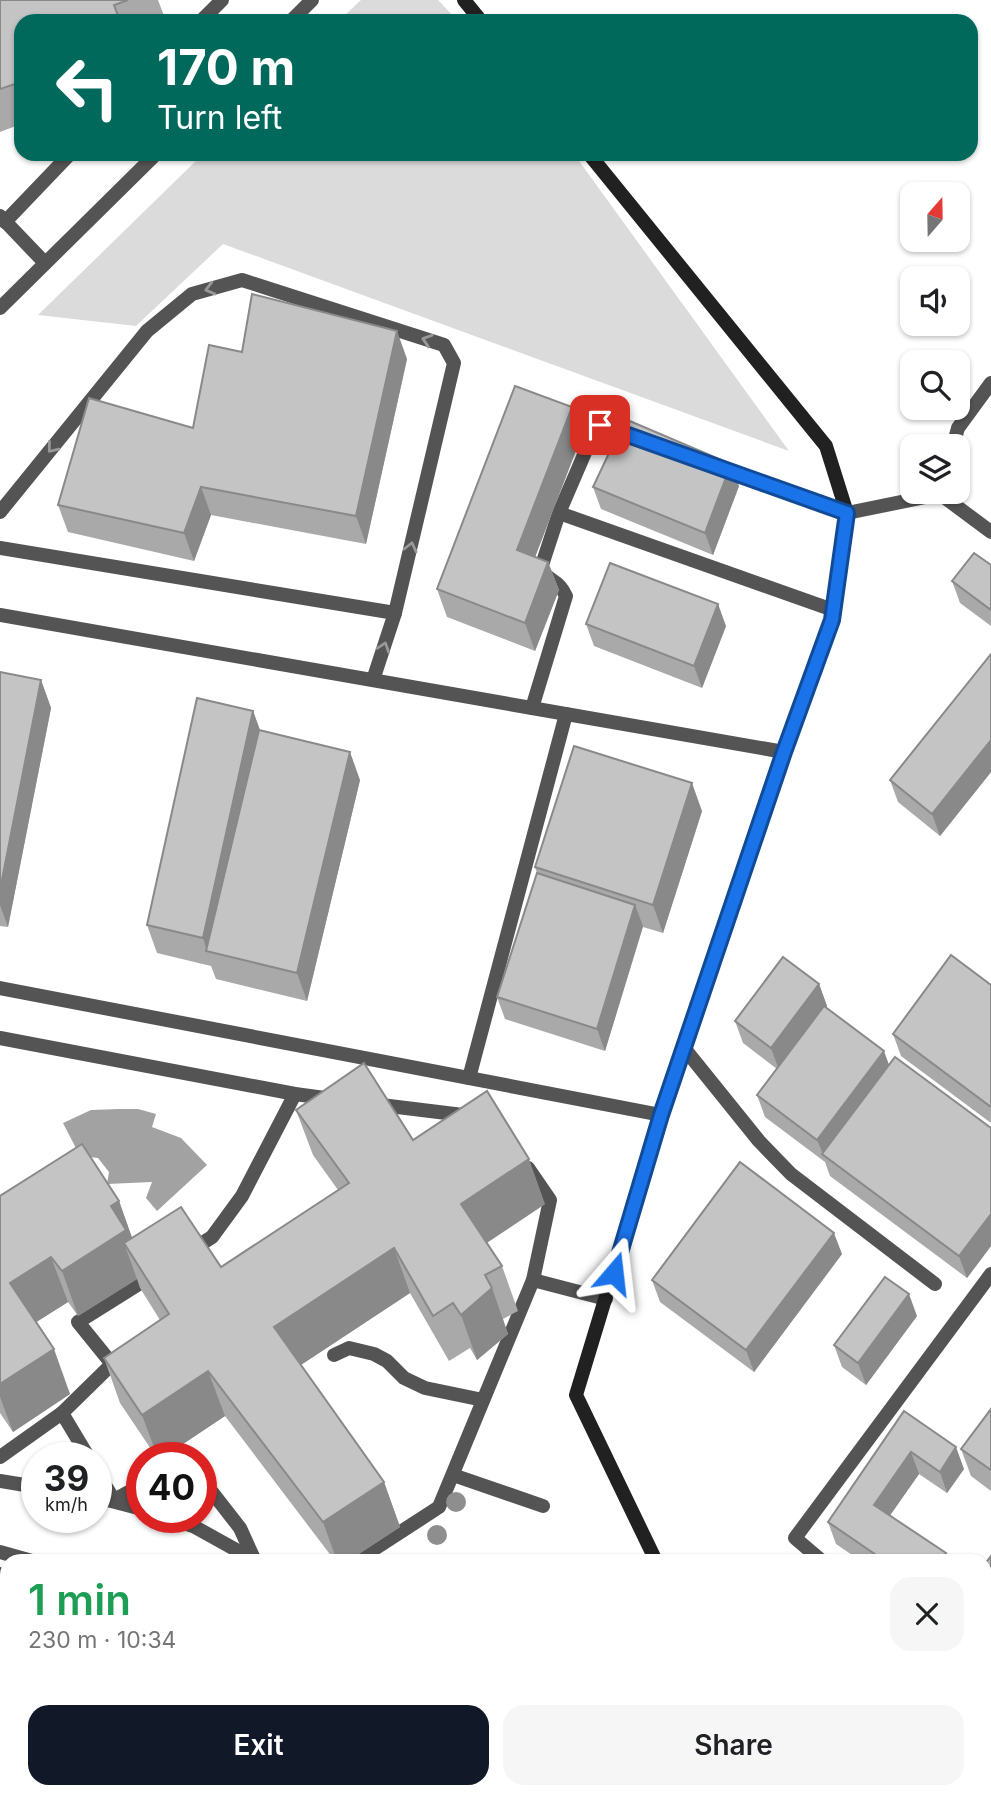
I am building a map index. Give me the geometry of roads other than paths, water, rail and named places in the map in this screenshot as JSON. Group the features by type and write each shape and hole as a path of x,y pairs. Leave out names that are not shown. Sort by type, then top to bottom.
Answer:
{"street":[{"path":"208,14 222,0"},
{"path":"298,14 312,0"},
{"path":"464,0 475,14"},
{"path":"45,263 3,219 62,161"},
{"path":"0,308 149,161"},
{"path":"595,161 826,446 847,513 832,620 784,752 661,1115 576,1395 653,1554"},
{"path":"0,512 147,331 192,294 242,280 444,345 454,363 395,613 373,680"},
{"path":"956,434 991,383"},
{"path":"532,708 566,596 562,586 545,576 541,568 559,513 596,427 604,425 653,442"},
{"path":"703,460 847,513 900,502"},
{"path":"955,504 991,532"},
{"path":"559,513 833,610"},
{"path":"0,548 395,613"},
{"path":"0,615 784,752"},
{"path":"469,1078 566,714"},
{"path":"0,988 661,1115"},
{"path":"0,1038 295,1094 485,1118"},
{"path":"684,1048 759,1141 791,1174 935,1283"},
{"path":"0,1457 62,1413 112,1364 78,1322 212,1237 242,1196 295,1094"},
{"path":"367,1554 439,1507 533,1280 550,1200 516,1151"},
{"path":"814,1554 795,1538 991,1274"},
{"path":"533,1280 606,1299"},
{"path":"334,1355 349,1348 374,1354 387,1361 404,1378 425,1388 482,1400"},
{"path":"62,1413 79,1442"},
{"path":"453,1475 543,1506"},
{"path":"0,1482 21,1485"},
{"path":"114,1500 126,1494"},
{"path":"112,1497 126,1504"},
{"path":"217,1499 240,1528 253,1554"},
{"path":"206,1533 243,1554"}]}
